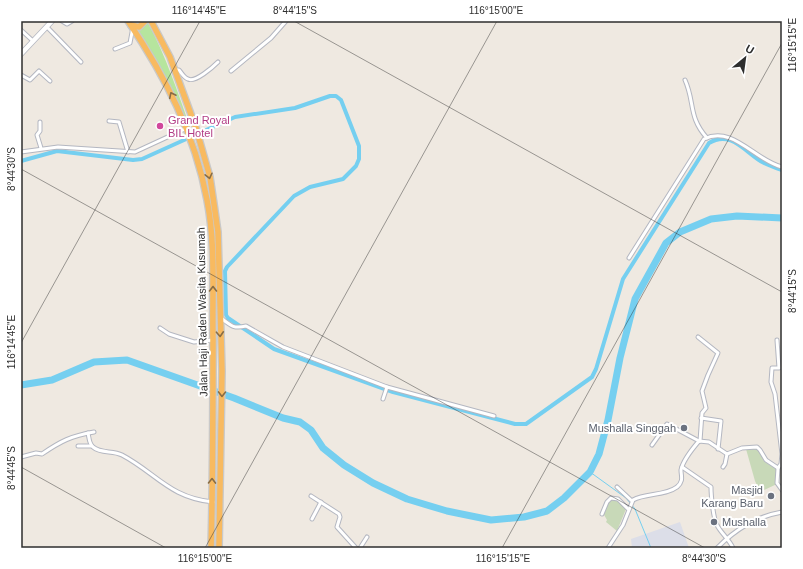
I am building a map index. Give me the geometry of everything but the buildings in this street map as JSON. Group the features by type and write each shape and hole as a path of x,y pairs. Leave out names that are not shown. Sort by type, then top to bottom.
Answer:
{"highway":[{"path":"131,24 139,27 145,21"},
{"name":"Jalan Haji Raden Wasita Kusumah","path":"151,21 161,37 196,128 210,177 215,232 222,371 219,548"},
{"name":"Jalan Haji Raden Wasita Kusumah","path":"131,24 160,72 187,129 192,142 215,232 213,502 211,548"}],"main road":[{"path":"21,54 52,21"}],"street":[{"path":"62,21 67,24 72,21"},
{"path":"231,71 271,38 286,21"},
{"path":"115,49 130,43 131,24"},
{"path":"47,27 82,62"},
{"path":"21,30 33,41"},
{"path":"174,70 178,70 186,78 192,80 200,76 218,62"},
{"path":"21,74 30,80 39,71 50,81"},
{"path":"685,80 690,96 693,116 707,138"},
{"path":"109,121 119,122 128,152"},
{"path":"40,122 40,131 37,135 41,148"},
{"path":"21,152 41,148 58,147 128,152 141,150 187,129"},
{"path":"629,258 698,147 707,138 718,135 732,138 762,159 782,167"},
{"path":"220,317 232,326 242,327 283,346 387,387 494,416"},
{"path":"160,328 169,334 194,342 213,340"},
{"path":"608,548 621,529 631,502 640,496 677,487 682,479 682,467 699,441 701,418 706,408 702,391 718,353 698,337"},
{"path":"777,340 780,368 772,368 771,382 776,394 782,454 781,464 778,468 777,482 778,487 782,490"},
{"path":"383,399 387,387"},
{"path":"701,418 721,421 718,449"},
{"path":"652,445 667,424 699,441 708,442 727,454"},
{"path":"21,456 36,453 42,454 51,446 71,436 94,432"},
{"path":"88,433 92,446"},
{"path":"78,446 92,446 106,452 122,455 143,468 160,483 188,498 213,502"},
{"path":"727,454 742,448 757,447 766,460 778,468"},
{"path":"723,467 727,454"},
{"path":"682,467 711,487 711,496 716,522 734,548"},
{"path":"617,487 631,502"},
{"path":"311,496 339,514 340,517 337,527 356,548"},
{"path":"602,514 607,502 611,498 618,500 628,509"},
{"path":"312,519 321,502"},
{"path":"717,548 751,521 782,512"},
{"path":"360,548 367,537"}],"shaded area":[{"path":"680,522 689,548 632,548 631,539"}],"green space":[{"path":"147,21 171,75 191,130 189,131 135,29 142,29"},
{"path":"746,449 759,449 764,461 776,469 777,484 760,492 755,481"},
{"path":"615,498 626,509 617,531 606,522 607,520 603,513 607,504"}],"waterway":[{"path":"21,161 57,151 133,160 142,159 235,117 295,108 330,96 336,96 341,100 359,146 359,159 356,166 343,179 310,187 294,196 227,267 225,271 226,315 228,318 274,349 393,392 515,424 526,424 592,377 596,369 623,279 709,143 717,139 732,141 757,159 782,170"},
{"path":"21,385 52,380 94,362 127,360 234,398 283,418 300,422 311,430 323,448 344,465 373,483 407,499 447,511 491,520 524,517 547,511 564,498 590,472 599,454 608,420 620,358 635,299 666,243 680,232 711,219 737,216 782,218"},
{"path":"590,472 626,498 635,509 651,548"}],"place":[{"name":"Grand Royal BIL Hotel","path":"160,126"},
{"name":"Mushalla Singgah","path":"684,428"},
{"name":"Masjid Karang Baru","path":"771,496"},
{"name":"Mushalla","path":"714,522"}]}
